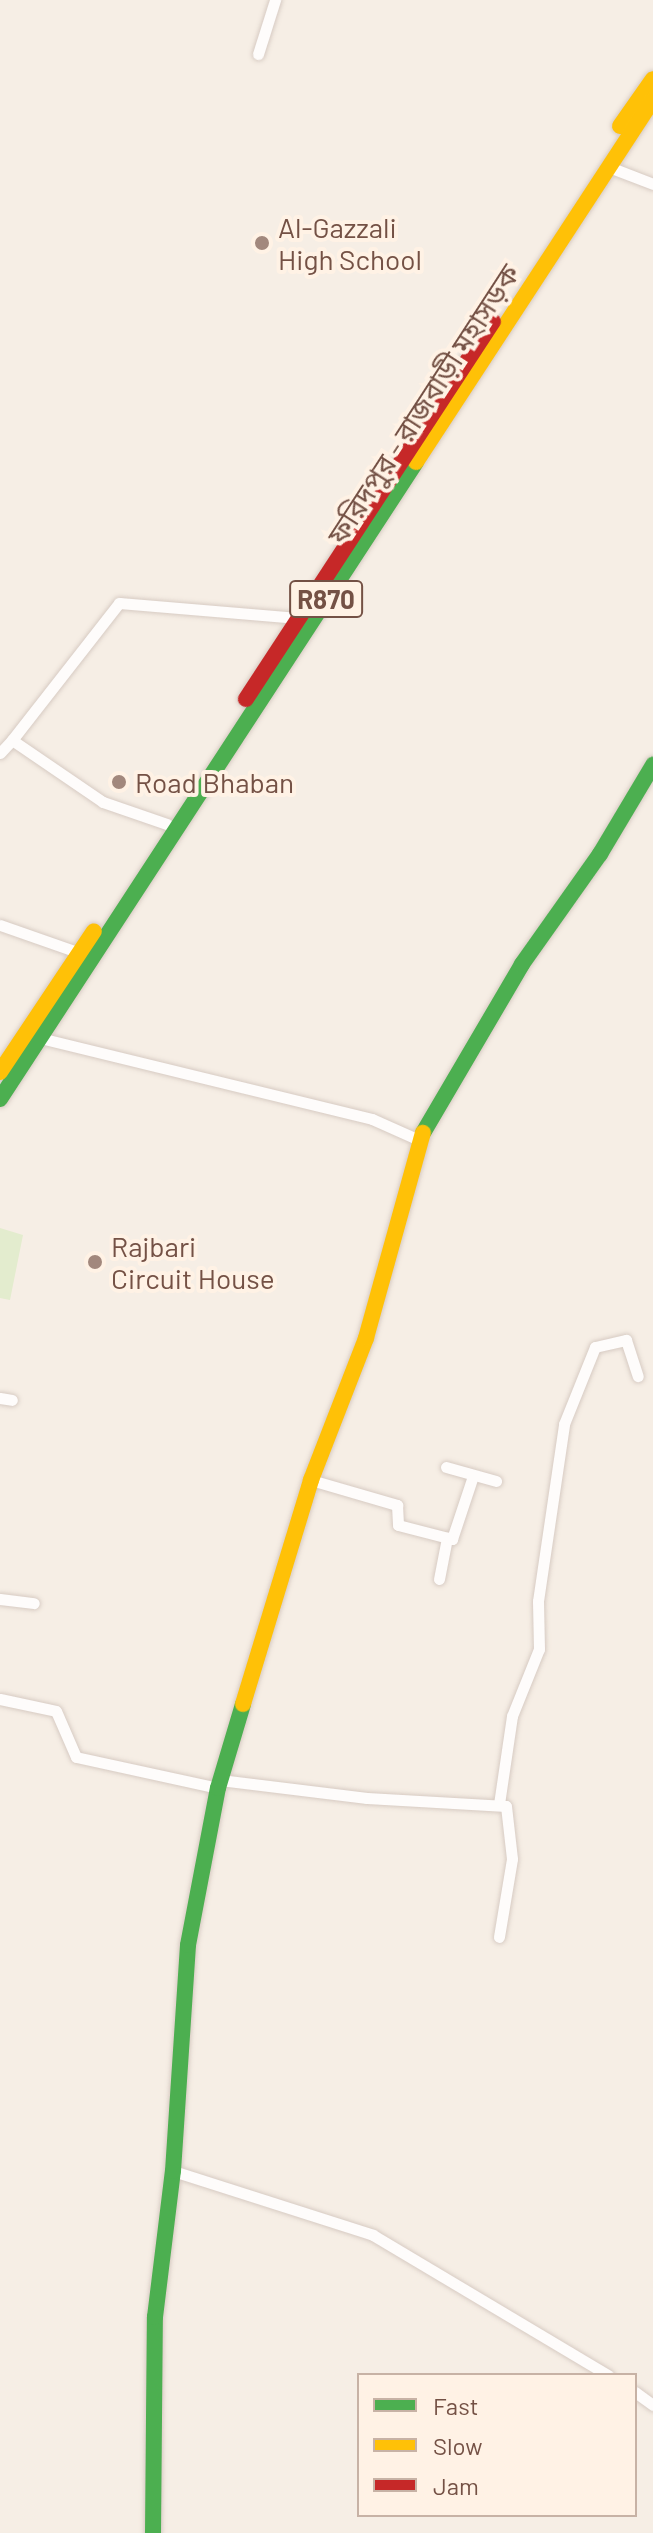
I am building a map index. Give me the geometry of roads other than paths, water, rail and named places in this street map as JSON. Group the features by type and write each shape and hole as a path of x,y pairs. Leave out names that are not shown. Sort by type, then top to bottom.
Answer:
{"main road":[{"name":"ফরিদপুর - রাজবাড়ী মহাসড়ক","path":"0,1072 167,824 298,618 653,79"},
{"name":"ফরিদপুর - রাজবাড়ী মহাসড়ক","path":"0,1099 653,100"},
{"path":"153,2533 155,2317 173,2171 188,1945 219,1784 311,1480 366,1338 419,1140 522,964 600,854 653,765"}],"street":[{"path":"258,54 275,0"},
{"path":"609,167 653,184"},
{"path":"0,753 119,603 298,618"},
{"path":"12,740 103,802 167,824"},
{"path":"0,925 80,953"},
{"path":"40,1038 372,1119 419,1140"},
{"path":"499,1804 512,1716 539,1649 538,1601 564,1424 595,1347 626,1340 638,1376"},
{"path":"446,1467 496,1481"},
{"path":"311,1480 397,1505 398,1525 447,1538 455,1535 473,1476"},
{"path":"439,1579 447,1538"},
{"path":"0,1599 34,1603"},
{"path":"0,1699 56,1711 76,1757 219,1784 367,1798 499,1804 510,1812 512,1859 499,1937"},
{"path":"173,2171 373,2235 605,2373"}],"place":[{"name":"Al-Gazzali High School","path":"262,243"},
{"name":"Road Bhaban","path":"119,782"},
{"name":"Rajbari Circuit House","path":"95,1262"}]}
